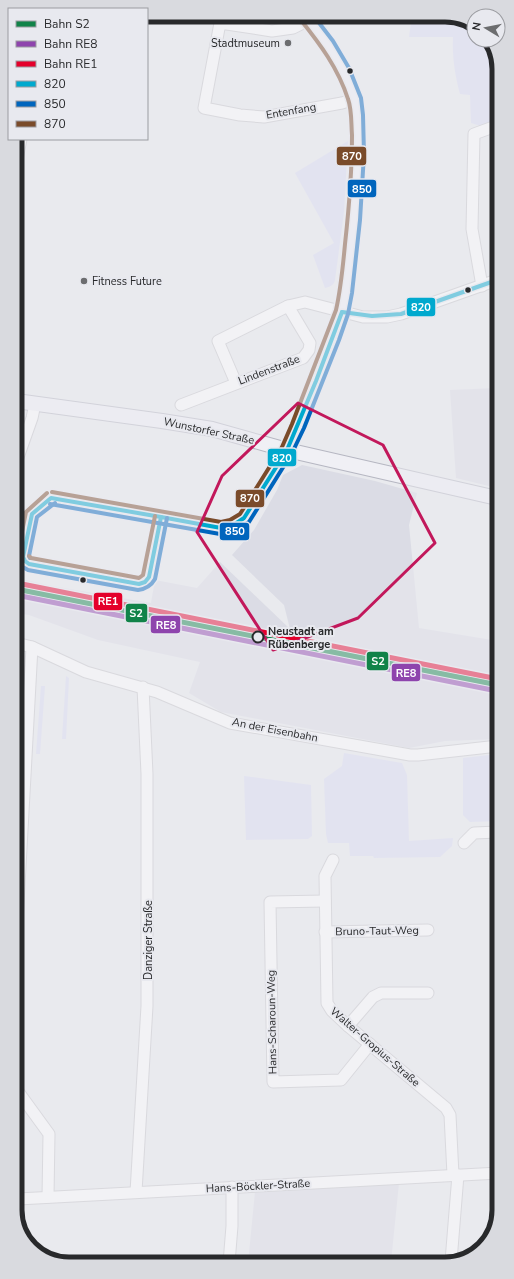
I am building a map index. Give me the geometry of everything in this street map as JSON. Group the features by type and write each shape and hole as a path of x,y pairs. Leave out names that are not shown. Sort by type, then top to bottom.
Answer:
{"main road":[{"path":"287,450 342,312 352,234 358,154 355,99 344,71 328,45 310,22"},
{"name":"Wunstorfer Straße","path":"22,402 212,429 287,450 492,497"}],"street":[{"name":"Entenfang","path":"301,22 293,28 272,31 220,23 204,108 240,115 264,117 355,99"},
{"path":"482,286 472,229 474,134 492,127"},
{"path":"236,383 218,341 288,306 305,302 322,305 363,317 387,317 401,314 492,282"},
{"name":"Lindenstraße","path":"181,405 303,358 309,350 310,343 288,306"},
{"path":"22,446 32,418 35,404"},
{"path":"184,522 221,528 229,527 241,521 255,502 287,450"},
{"name":"An der Eisenbahn","path":"22,644 32,647 86,672 143,688 230,723 410,755 492,747"},
{"path":"22,830 32,647"},
{"name":"Danziger Straße","path":"136,1192 147,1006 147,774 143,688"},
{"path":"464,842 474,833 492,832"},
{"name":"Walter-Gropius-Straße","path":"333,860 325,876 327,1003 332,1012 446,1108 450,1115 456,1175 451,1257"},
{"name":"Hans-Scharoun-Weg","path":"325,901 270,902 273,1082 341,1080 370,1044"},
{"name":"Bruno-Taut-Weg","path":"325,932 428,930"},
{"path":"348,1026 373,997 381,993 428,992"},
{"path":"22,1096 49,1134 48,1197"},
{"name":"Hans-Böckler-Straße","path":"22,1199 492,1173"},
{"path":"229,1257 232,1226 232,1188"}],"highlighted area":[{"path":"298,403 383,445 435,543 358,618 273,650 197,532 222,476"}],"shaded area":[{"path":"411,22 448,22 460,24 466,27 466,48 487,48 490,54 492,69 492,124 484,127 471,123 470,95 460,94 453,59 453,37 409,37"},
{"path":"348,141 344,212 335,280 332,286 325,288 313,255 334,243 295,173"},
{"path":"492,388 492,487 456,478 450,390"},
{"path":"302,465 375,481 417,493 409,525 419,628 492,640 492,739 445,741 409,748 221,712 189,693 200,662 98,640 29,615 22,614 22,579 151,603 155,580 197,588 220,562 290,629 284,605 232,555 254,530 277,490 283,475"},
{"path":"66,676 69,678 66,739 62,739"},
{"path":"41,686 45,686 40,754 36,754"},
{"path":"344,753 402,763 407,775 409,841 453,838 452,846 440,857 374,858 373,856 350,856 349,843 328,843 326,834 324,779 342,766"},
{"path":"492,755 492,821 470,822 463,815 463,758"},
{"path":"244,776 311,785 312,836 308,839 246,840"},
{"path":"399,1183 392,1257 249,1257 255,1192"}],"rail line":[{"name":"RE1","path":"22,584 492,678"},
{"name":"S2","path":"22,590 492,684"},
{"name":"RE8","path":"22,596 492,690"}],"transit line":[{"name":"870","path":"52,492 221,522 230,520 240,514 282,447 336,310 343,269 351,162 352,135 348,99 334,67 302,22"},
{"name":"850","path":"50,504 220,534 234,532 249,522 292,453 304,428 348,314 352,293 360,220 364,154 361,98 349,68 333,41 318,22"},
{"name":"820","path":"342,312 372,316 401,314 492,282"},
{"name":"820","path":"161,517 221,528 232,526 244,518 287,450 316,381 342,312"},
{"name":"870","path":"22,532 26,512 47,493"},
{"name":"820","path":"51,498 161,517 149,577 145,582 139,584 29,564 25,561 23,557 32,514 51,498"},
{"name":"850","path":"30,558 29,556 37,517 55,503"},
{"name":"870","path":"29,556 31,558 139,578 143,575 155,516"},
{"name":"850","path":"22,567 28,570 138,590 143,589 152,584 155,579 167,518"}],"place":[{"name":"Stadtmuseum","path":"288,43"},
{"name":"Fitness Future","path":"84,281"},
{"name":"Neustadt am Rübenberge","path":"258,637"}]}
